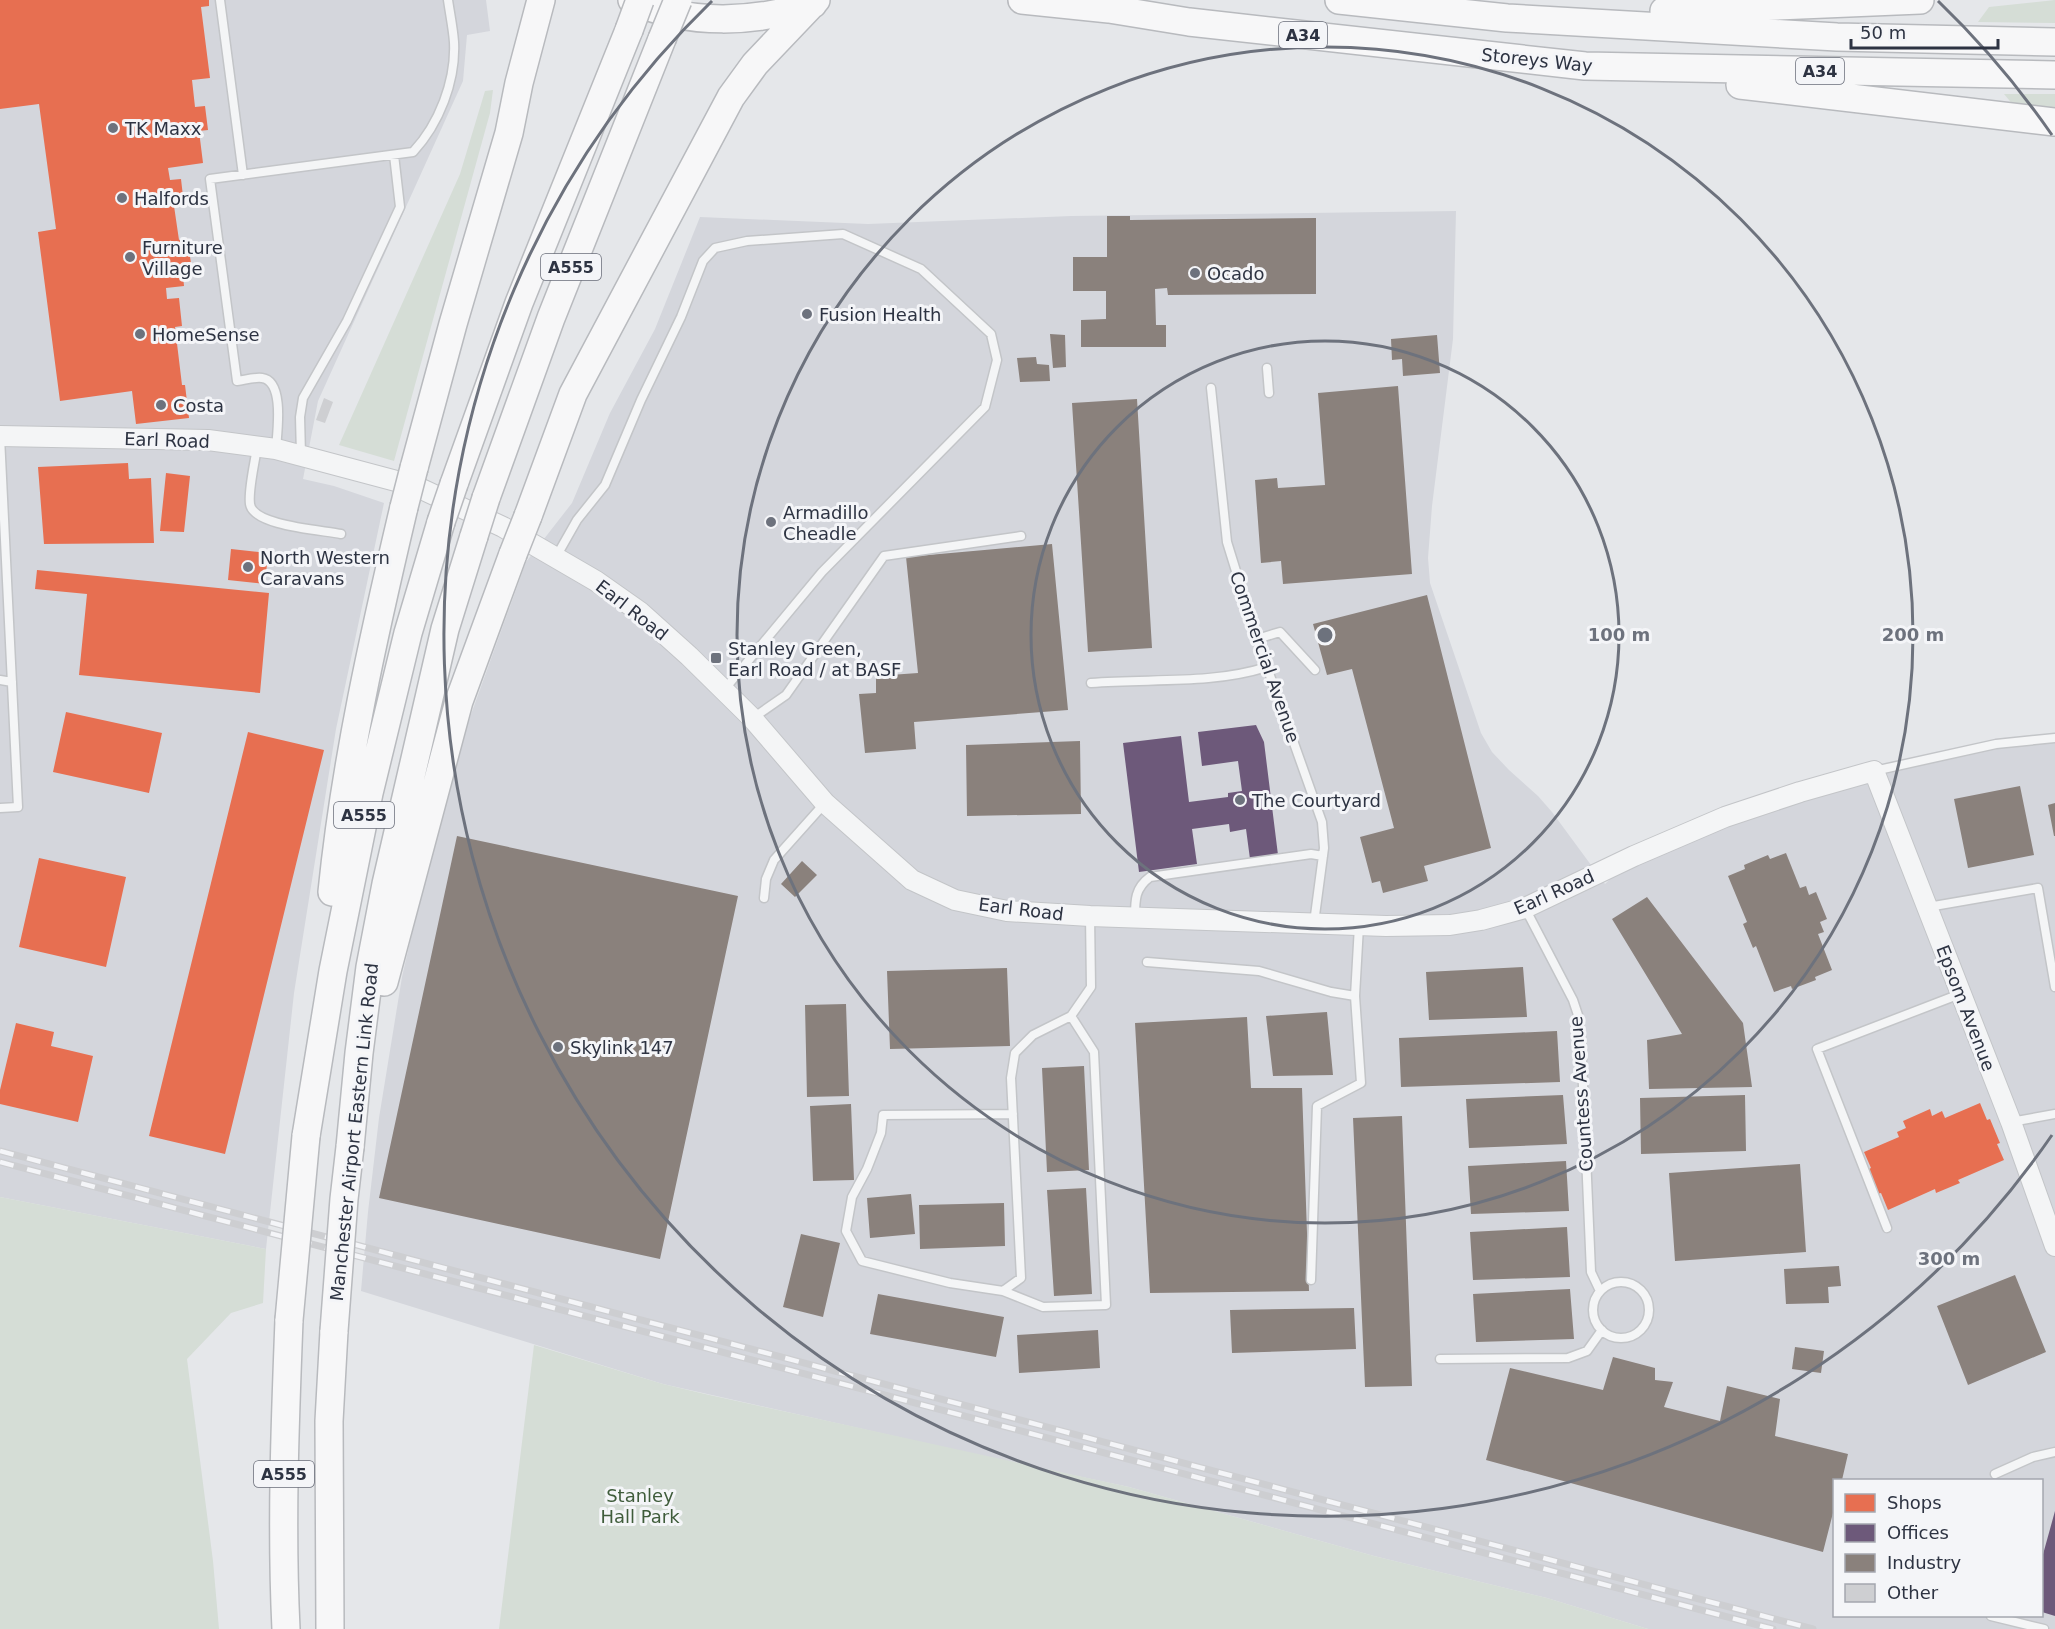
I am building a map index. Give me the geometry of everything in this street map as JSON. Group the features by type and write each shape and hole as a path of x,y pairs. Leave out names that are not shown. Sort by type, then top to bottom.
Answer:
{"highway":[{"path":"308,1125 333,875 341,818 376,629 414,468 509,133 519,83 541,0"},
{"path":"633,0 663,11 694,17 723,19 772,15 819,1"},
{"name":"Manchester Airport Eastern Link Road","path":"286,1629 284,1444 289,1320 308,1125 342,919 371,782 408,633 454,484 519,303 640,0"},
{"name":"Manchester Airport Eastern Link Road","path":"330,1629 329,1421 334,1331 344,1199 359,1053 370,967 386,884 445,629 486,498 551,318 678,0"},
{"name":"Storeys Way","path":"1022,0 1109,9 1189,22 1585,66 2055,75"},
{"name":"A34","path":"1339,0 1507,18 1837,37 2055,42"},
{"path":"1507,18 1920,0"},
{"path":"352,1137 386,972 459,701 573,394 731,97 754,64 819,1"},
{"path":"1585,66 2055,122"}],"street":[{"name":"Earl Road","path":"0,437 208,440 267,448 415,486 503,527 596,581 640,612 752,718 825,803 912,879 955,900 1007,911 1359,926 1413,927 1481,920 1525,908 1634,856 1725,817 1874,771"},
{"name":"Epsom Avenue","path":"1874,771 2011,1122 2055,1246"}],"lane":[{"path":"220,0 243,175"},
{"path":"341,534 267,521 255,514 250,505 278,407 275,388 267,380 261,378 237,381 210,179 413,152 425,140 440,112 447,92 454,44 448,0"},
{"path":"301,455 300,417 303,398 347,321 400,207 394,155"},
{"path":"556,557 577,520 605,485 641,400 681,317 703,261 715,248 747,241 843,234 921,269 991,334 997,360 985,407 822,572 724,690"},
{"path":"1267,368 1269,393"},
{"name":"Commercial Avenue","path":"1211,388 1224,528 1257,639 1322,822 1323,856 1314,923"},
{"path":"0,437 3,575 12,682 18,807 0,808"},
{"path":"752,718 786,695 884,556 1021,536"},
{"path":"1257,639 1280,632 1315,670"},
{"path":"1091,683 1185,680 1248,673 1267,667"},
{"path":"0,680 12,682"},
{"name":"Earl Road","path":"1874,771 1996,744 2055,738"},
{"path":"764,898 766,879 774,860 825,803"},
{"path":"1134,918 1135,897 1141,884 1150,877 1311,854 1323,856"},
{"path":"1927,908 2038,888 2055,987"},
{"name":"Countess Avenue","path":"1525,908 1573,1000 1578,1015 1591,1272 1600,1291"},
{"path":"1003,1291 1021,1278 1011,1078 1015,1053 1033,1035 1071,1016 1091,987 1090,916"},
{"path":"1311,1280 1317,1106 1361,1083 1355,996 1359,926"},
{"path":"1147,963 1259,971 1330,992 1355,996"},
{"path":"1887,1228 1817,1049 1960,993"},
{"path":"1013,1114 883,1116 881,1133 852,1197 846,1231 862,1261 950,1283 1003,1291 1043,1307 1106,1305 1094,1052 1071,1016"},
{"path":"2011,1122 2055,1114"},
{"path":"1616,1282 1626,1282 1642,1292 1648,1309 1647,1318 1636,1333 1619,1338 1610,1335 1596,1324 1593,1307 1600,1291 1616,1282"},
{"path":"1440,1359 1568,1358 1587,1351 1602,1330"},
{"path":"1995,1474 2033,1457 2055,1452"},
{"path":"1995,1617 2044,1629"}],"shaded area":[{"path":"0,0 486,0 490,31 467,35 463,81 318,401 303,479 334,486 384,503 336,729 294,993 266,1249 0,1197"},
{"path":"1456,211 1453,339 1432,506 1428,558 1430,583 1481,733 1492,752 1552,812 1605,884 1634,856 1800,792 1996,744 2055,738 2055,1629 1648,1629 1547,1598 1374,1556 1129,1487 663,1384 361,1291 379,1118 402,977 447,781 526,562 572,503 610,413 655,329 700,217 868,224 1071,216"}],"green space":[{"path":"2055,0 2055,23 1978,22 1989,7"},
{"path":"493,90 490,113 394,461 339,445 460,174 485,91"},
{"path":"2004,94 2055,94 2055,109 2014,106"},
{"path":"0,1197 266,1249 263,1303 231,1313 187,1359 213,1561 219,1629 0,1629"},
{"name":"Stanley Hall Park","path":"534,1345 663,1384 1129,1487 1374,1556 1547,1598 1648,1629 499,1629"}],"building: Shops":[{"path":"0,0 209,0 209,6 201,7 210,78 192,80 195,107 205,106 208,130 199,131 203,163 168,168 170,180 181,179 184,205 174,206 179,240 187,238 191,263 182,265 184,286 166,288 167,299 179,298 182,326 175,327 182,385 185,385 189,418 136,424 132,391 60,401 38,232 56,229 39,104 0,109"},
{"path":"128,463 129,479 151,478 154,543 44,544 38,467"},
{"path":"166,473 190,476 184,532 160,531"},
{"name":"North Western Caravans","path":"231,549 268,553 265,584 228,580"},
{"path":"37,570 269,593 260,693 79,675 87,594 35,589"},
{"path":"66,712 162,733 149,793 53,772"},
{"path":"248,732 324,750 225,1154 149,1136"},
{"path":"39,858 126,877 106,967 19,947"},
{"path":"16,1023 54,1032 51,1046 93,1056 78,1122 0,1104 0,1090"},
{"path":"1980,1103 1987,1120 1990,1119 2004,1160 1958,1180 1960,1183 1936,1193 1935,1189 1888,1210 1881,1193 1877,1194 1867,1170 1871,1168 1864,1152 1899,1137 1897,1132 1906,1128 1903,1121 1930,1109 1932,1116 1942,1111 1945,1118"}],"building: Offices":[{"name":"The Courtyard","path":"1256,725 1264,742 1278,855 1250,859 1246,829 1230,832 1229,824 1192,829 1197,864 1139,872 1123,743 1181,736 1189,802 1228,797 1228,793 1242,791 1238,761 1202,766 1198,732"},
{"path":"2055,1511 2055,1616 2043,1612 2043,1554"}],"building: Industry":[{"name":"Ocado","path":"1107,216 1130,216 1130,220 1316,218 1316,294 1168,295 1167,288 1155,289 1156,325 1166,325 1166,347 1081,347 1081,320 1106,319 1106,291 1073,291 1073,257 1107,257"},
{"path":"1050,334 1065,335 1066,367 1053,368"},
{"path":"1437,335 1440,373 1403,376 1402,359 1392,360 1391,339"},
{"path":"1036,357 1037,364 1049,365 1050,381 1020,382 1017,358"},
{"path":"1398,386 1412,574 1283,584 1281,561 1261,563 1255,480 1277,478 1278,488 1325,485 1318,393"},
{"path":"1137,399 1152,648 1088,652 1072,403"},
{"path":"1052,544 1068,710 914,722 916,749 865,753 859,694 876,693 876,676 918,673 906,557"},
{"path":"1427,595 1491,848 1424,866 1428,881 1383,893 1380,881 1372,883 1360,837 1394,828 1352,669 1327,675 1313,624"},
{"path":"1080,741 1081,814 967,816 966,745"},
{"path":"2020,786 2034,855 1968,868 1954,799"},
{"path":"2055,803 2055,836 2054,836 2048,805"},
{"name":"Skylink 147","path":"457,836 738,896 660,1259 379,1198"},
{"path":"1786,853 1800,888 1806,886 1809,895 1816,892 1827,919 1820,922 1824,932 1818,934 1832,970 1815,977 1816,980 1792,989 1791,986 1774,992 1756,946 1753,948 1743,924 1747,922 1728,876 1745,869 1744,865 1768,855 1770,859"},
{"path":"802,861 817,875 795,897 781,884"},
{"path":"1647,897 1743,1023 1752,1087 1649,1089 1647,1040 1682,1034 1612,919"},
{"path":"1523,967 1527,1017 1429,1020 1426,972"},
{"path":"1007,968 1010,1046 890,1049 887,971"},
{"path":"846,1004 849,1096 807,1097 805,1005"},
{"path":"1327,1012 1333,1075 1273,1076 1266,1016"},
{"path":"1247,1017 1251,1088 1302,1088 1309,1291 1150,1293 1135,1023"},
{"path":"1557,1031 1560,1082 1401,1087 1399,1038"},
{"path":"1084,1066 1089,1170 1047,1172 1042,1068"},
{"path":"1563,1095 1567,1144 1469,1148 1466,1099"},
{"path":"1745,1095 1746,1151 1641,1154 1640,1098"},
{"path":"851,1104 854,1180 813,1181 810,1106"},
{"path":"1402,1116 1412,1386 1365,1387 1353,1118"},
{"path":"1566,1161 1569,1211 1471,1214 1468,1166"},
{"path":"1800,1164 1806,1252 1675,1261 1669,1173"},
{"path":"1086,1188 1092,1294 1054,1296 1047,1190"},
{"path":"911,1194 915,1234 870,1238 867,1198"},
{"path":"1004,1203 1005,1246 920,1249 919,1205"},
{"path":"1567,1227 1570,1277 1473,1280 1470,1232"},
{"path":"801,1234 840,1243 823,1317 783,1307"},
{"path":"1839,1266 1841,1286 1828,1287 1829,1303 1786,1304 1784,1269"},
{"path":"2015,1275 2046,1352 1968,1385 1937,1306"},
{"path":"1570,1289 1574,1339 1476,1342 1473,1294"},
{"path":"878,1294 1004,1317 996,1357 870,1334"},
{"path":"1354,1308 1356,1349 1232,1353 1230,1310"},
{"path":"1098,1330 1100,1368 1019,1373 1017,1335"},
{"path":"1795,1347 1824,1351 1821,1373 1792,1369"},
{"path":"1613,1357 1655,1368 1655,1380 1673,1382 1664,1407 1720,1421 1727,1386 1780,1399 1775,1436 1848,1454 1842,1479 1833,1479 1833,1513 1823,1552 1486,1460 1510,1368 1603,1390"}],"building: Other":[{"path":"324,398 333,402 325,423 316,420"}],"railway":[{"path":"0,1151 1813,1629"},
{"path":"0,1162 1773,1629"}],"place":[{"name":"TK Maxx","path":"113,128"},
{"name":"Halfords","path":"122,198"},
{"name":"Furniture Village","path":"130,257"},
{"name":"Ocado","path":"1195,273"},
{"name":"Fusion Health","path":"807,314"},
{"name":"HomeSense","path":"140,334"},
{"name":"Costa","path":"161,405"},
{"name":"Armadillo Cheadle","path":"771,522"},
{"name":"North Western Caravans","path":"248,567"},
{"name":"Stanley Green, Earl Road / at BASF","path":"716,658"},
{"name":"The Courtyard","path":"1240,800"},
{"name":"Skylink 147","path":"558,1047"}]}
